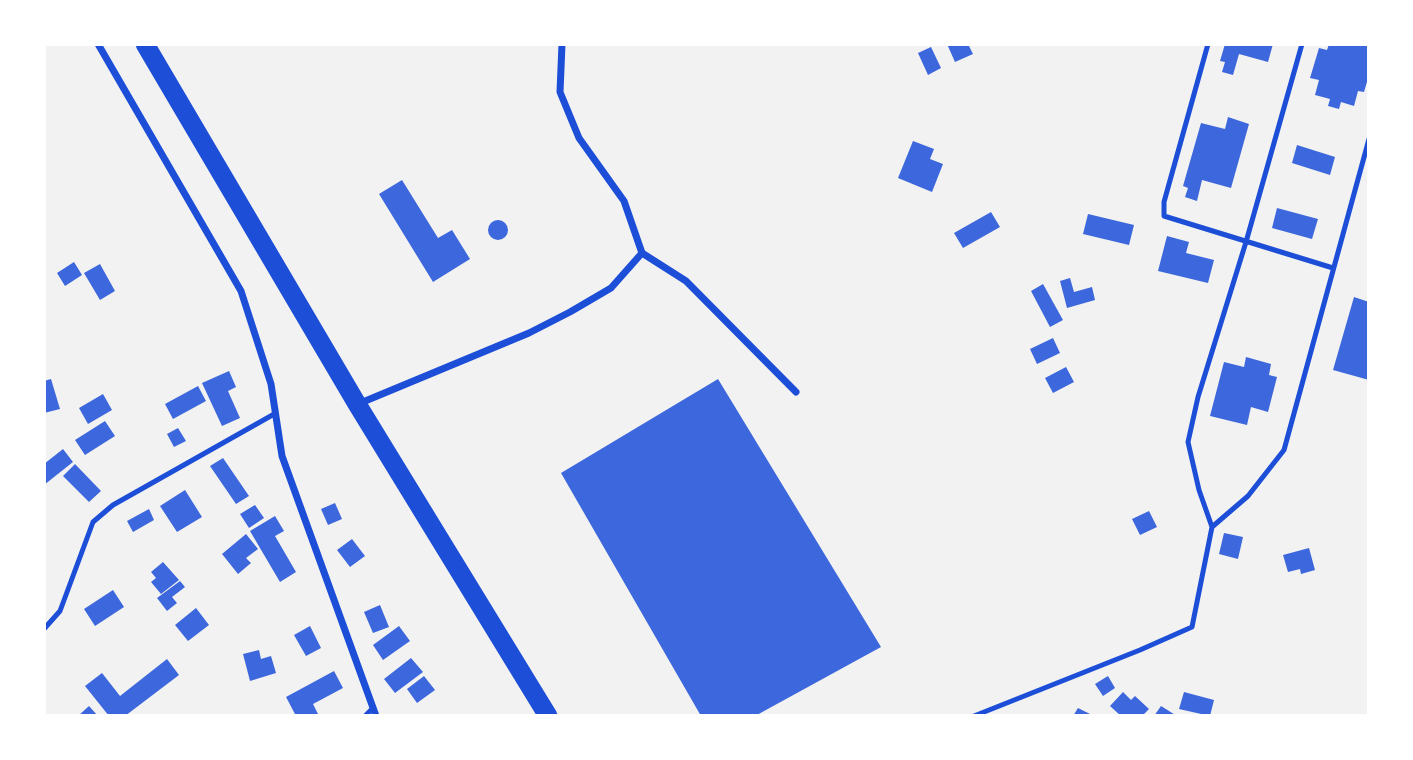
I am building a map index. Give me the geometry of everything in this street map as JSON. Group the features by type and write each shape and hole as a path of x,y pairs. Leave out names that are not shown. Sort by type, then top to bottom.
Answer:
{"highway":[{"path":"145,44 357,404 548,716"}],"street":[{"path":"98,44 241,291 271,384 282,456 375,712"},
{"path":"562,44 560,92 579,138 625,201 642,253 686,281 796,391"},
{"path":"357,404 529,333 570,312 611,288 642,253"}],"lane":[{"path":"1208,44 1164,202 1164,216 1333,268"},
{"path":"974,716 1140,650 1192,626 1212,527 1199,490 1188,442 1198,397 1246,242 1302,44"},
{"path":"1212,527 1248,496 1283,450 1369,139"},
{"path":"44,629 60,611 93,523 113,505 276,413"},
{"path":"365,716 375,712"}],"building":[{"path":"947,44 968,44 973,54 955,62"},
{"path":"1225,44 1273,44 1268,62 1239,54 1233,75 1222,72 1225,62 1220,61"},
{"path":"1329,44 1369,45 1369,75 1364,92 1358,91 1354,106 1341,102 1339,109 1328,106 1330,99 1315,95 1319,80 1310,78 1319,48 1327,50"},
{"path":"931,47 941,68 928,75 918,53"},
{"path":"1228,117 1249,124 1231,188 1202,180 1197,201 1185,197 1188,188 1183,186 1201,123 1225,129"},
{"path":"913,141 934,149 930,159 943,164 932,192 898,178"},
{"path":"1297,145 1335,157 1330,175 1292,163"},
{"path":"402,180 438,238 452,230 470,259 433,282 379,194"},
{"path":"1277,208 1318,219 1312,239 1272,228"},
{"path":"991,212 1000,227 963,248 954,233"},
{"path":"1088,214 1134,225 1129,245 1083,234"},
{"path":"494,220 502,220 508,230 502,240 494,240 488,234 488,226"},
{"path":"1167,236 1189,242 1186,253 1214,260 1208,283 1158,271"},
{"path":"74,262 82,275 65,286 57,273"},
{"path":"100,264 115,291 100,300 84,273"},
{"path":"1070,278 1074,292 1092,287 1095,300 1067,308 1060,281"},
{"path":"1043,284 1063,320 1050,327 1031,291"},
{"path":"1354,297 1369,302 1369,380 1333,370"},
{"path":"1053,338 1060,353 1037,364 1030,349"},
{"path":"1246,357 1271,364 1269,375 1277,377 1268,412 1251,407 1247,425 1210,416 1224,362 1244,367"},
{"path":"1066,367 1074,382 1053,393 1045,378"},
{"path":"229,371 236,387 228,391 240,418 222,426 202,383"},
{"path":"51,379 60,409 44,413 44,381"},
{"path":"718,379 881,647 755,716 701,716 561,473"},
{"path":"198,386 206,401 173,419 165,404"},
{"path":"103,394 112,410 88,424 79,408"},
{"path":"105,421 115,436 85,455 75,440"},
{"path":"178,428 186,441 174,447 167,434"},
{"path":"63,449 73,462 44,485 44,464"},
{"path":"223,458 249,496 236,504 210,466"},
{"path":"75,464 101,491 89,502 63,476"},
{"path":"185,490 202,517 177,532 160,506"},
{"path":"335,503 342,519 328,525 321,509"},
{"path":"255,505 264,518 249,528 240,514"},
{"path":"149,509 154,520 133,532 127,521"},
{"path":"1149,511 1157,527 1140,535 1132,519"},
{"path":"275,516 284,531 275,536 296,572 280,582 250,531"},
{"path":"1224,533 1243,537 1238,559 1219,554"},
{"path":"246,534 258,549 246,558 251,563 238,574 222,554"},
{"path":"352,539 365,556 350,567 337,550"},
{"path":"1309,548 1315,570 1301,574 1300,569 1288,572 1283,555"},
{"path":"163,562 179,580 161,594 151,582 156,578 151,572"},
{"path":"180,581 185,587 172,597 177,603 167,611 157,598"},
{"path":"113,590 124,607 95,626 84,609"},
{"path":"380,605 389,627 373,633 364,612"},
{"path":"196,608 209,625 188,641 175,625"},
{"path":"310,626 321,648 306,656 294,635"},
{"path":"399,626 410,641 383,660 373,645"},
{"path":"259,650 261,659 271,656 276,673 250,681 243,654"},
{"path":"411,658 423,672 395,693 384,679"},
{"path":"167,659 179,675 125,716 109,716 85,686 102,673 120,696"},
{"path":"334,671 343,688 313,704 319,716 296,716 286,697"},
{"path":"424,676 435,690 417,703 407,689"},
{"path":"1108,676 1115,688 1103,696 1095,684"},
{"path":"1123,692 1131,700 1135,696 1149,709 1142,716 1121,716 1110,706"},
{"path":"1184,692 1214,700 1210,716 1179,709"},
{"path":"89,706 98,716 78,716"},
{"path":"1161,706 1177,716 1154,716"},
{"path":"1078,708 1094,716 1073,716"}]}
